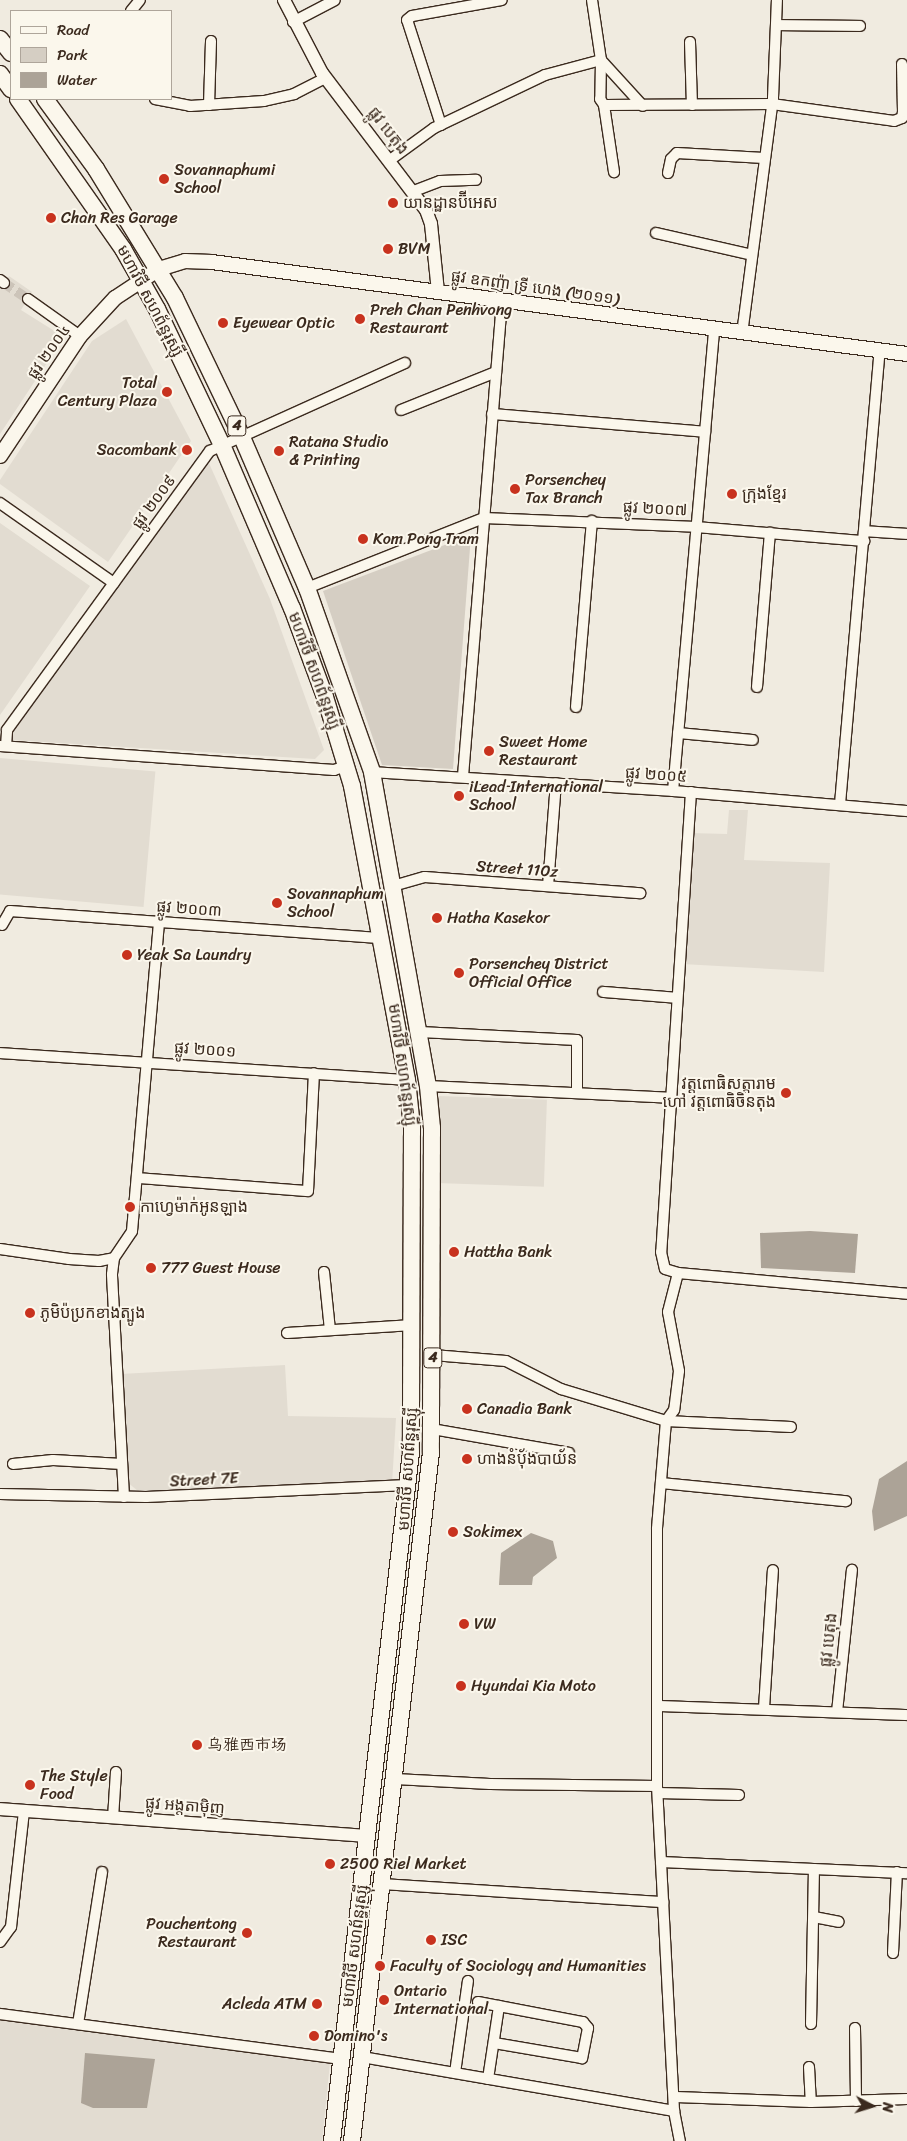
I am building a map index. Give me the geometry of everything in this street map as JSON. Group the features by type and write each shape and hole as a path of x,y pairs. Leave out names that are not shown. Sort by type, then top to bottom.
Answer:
{"highway":[{"path":"0,38 10,53"},
{"path":"0,74 10,88"},
{"name":"មហាវិថី សហព័ន្ធរុស្ស៊ី","path":"19,100 74,174 141,280 222,445 292,608 346,766 382,938 407,1080 412,1127 413,1325 413,1396 408,1485 332,2141"},
{"name":"មហាវិថី សហព័ន្ធរុស្ស៊ី","path":"46,100 96,168 159,270 242,435 307,588 372,772 420,1032 432,1128 432,1429 406,1688 352,2141"},
{"path":"413,1396 433,1396"},
{"path":"386,1686 406,1688"}],"main road":[{"name":"ផ្លូវ ឧកញ៉ា ទ្រី ហេង (២០១១)","path":"141,280 177,262 212,262 742,334 907,354"},
{"name":"ផ្លូវ ២០០៤","path":"0,456 80,336 115,298 141,280"}],"street":[{"path":"132,10 140,0"},
{"name":"ផ្លូវ បេតុង","path":"284,0 293,22 326,78 414,191 430,224 438,292"},
{"path":"293,22 335,0"},
{"path":"441,125 408,20 412,16 458,4 502,0"},
{"path":"592,0 601,60 600,99 604,105 614,172"},
{"path":"742,334 772,104 777,0"},
{"path":"776,24 860,26"},
{"path":"209,105 211,41"},
{"path":"690,42 692,105"},
{"path":"601,60 643,106"},
{"path":"390,160 441,125 545,75 601,60"},
{"path":"604,105 772,104 894,121 902,118 903,112 902,64"},
{"path":"160,100 190,106 264,101 294,94 326,78"},
{"path":"668,173 671,160 677,154 764,158"},
{"path":"414,191 440,181 476,180"},
{"path":"656,233 752,255"},
{"path":"28,299 80,336"},
{"path":"463,776 502,301"},
{"path":"673,791 714,330"},
{"path":"840,804 880,351"},
{"name":"ផ្លូវ ២០០៩","path":"3,746 7,730 210,450 405,363"},
{"path":"401,410 496,372"},
{"path":"492,414 705,432"},
{"path":"0,502 114,583"},
{"name":"ផ្លូវ ២០០៧","path":"307,588 484,518 592,521 770,533 864,536 907,534"},
{"path":"576,707 592,521"},
{"path":"757,687 770,533"},
{"path":"678,733 753,740"},
{"path":"3,746 334,770 346,766"},
{"name":"ផ្លូវ ២០០៥","path":"372,772 463,776 691,792 907,811"},
{"path":"548,886 556,783"},
{"path":"691,792 676,998 661,1252 666,1269 678,1273 907,1294"},
{"name":"Street 110z","path":"393,886 425,877 640,893"},
{"name":"ផ្លូវ ២០០៣","path":"2,925 10,911 382,938"},
{"path":"124,1497 114,1258 132,1231 149,1061 159,922"},
{"path":"603,992 676,998"},
{"path":"420,1032 577,1040 577,1093"},
{"name":"ផ្លូវ ២០០១","path":"0,1053 149,1061 407,1080"},
{"path":"138,1178 308,1191 314,1073"},
{"path":"428,1086 670,1098"},
{"path":"0,1249 69,1260 99,1261 114,1258"},
{"path":"324,1272 330,1330"},
{"path":"678,1273 668,1312 679,1371 674,1410 666,1421 657,1529 657,1789 676,2097 674,2111 680,2141"},
{"path":"286,1333 413,1325"},
{"path":"433,1355 506,1361 562,1389 666,1421 791,1427"},
{"path":"432,1429 569,1453"},
{"path":"14,1464 53,1460 122,1464"},
{"path":"661,1483 846,1501"},
{"name":"Street 7E","path":"0,1494 124,1497 408,1485"},
{"path":"764,1708 773,1570"},
{"name":"ផ្លូវ បេតុង","path":"838,1712 852,1570"},
{"path":"658,1706 764,1708 907,1715"},
{"path":"114,1818 116,1772"},
{"path":"395,1779 657,1789 740,1795"},
{"name":"ផ្លូវ អង្តតាម៉ិញ","path":"0,1809 368,1836"},
{"path":"0,1942 11,1928 24,1811"},
{"path":"662,1862 902,1872 893,1953"},
{"path":"811,2024 814,1869"},
{"path":"78,2024 102,1872"},
{"path":"382,1884 663,1902"},
{"path":"814,1917 839,1922"},
{"path":"455,2074 468,1981"},
{"path":"478,2002 586,2024 584,2055 578,2059 494,2043"},
{"path":"488,2079 499,2006"},
{"path":"0,2014 342,2059"},
{"path":"855,2028 856,2101"},
{"path":"362,2057 674,2111"},
{"path":"809,2067 811,2102"},
{"path":"676,2097 811,2102 907,2099"}],"shaded area":[{"path":"9,276 32,292 21,310 64,337 0,434 0,290"},
{"path":"126,319 191,441 108,562 0,484 0,480 92,341"},
{"path":"208,461 270,599 324,750 315,759 12,740 11,733"},
{"path":"0,523 90,586 0,715"},
{"path":"0,758 155,772 144,907 0,895"},
{"path":"729,810 748,810 744,860 830,863 824,972 682,964 690,833 727,834"},
{"path":"439,1096 547,1100 544,1187 436,1183"},
{"path":"285,1365 288,1416 396,1418 392,1484 138,1491 127,1482 121,1374"},
{"path":"0,2017 330,2063 322,2141 0,2141"}],"green space":[{"path":"471,535 453,769 382,765 323,591"}],"water":[{"path":"810,1231 858,1234 855,1273 761,1268 760,1233"},
{"path":"907,1461 907,1516 874,1531 872,1511 879,1479"},
{"path":"531,1533 553,1541 557,1558 533,1577 532,1585 499,1585 501,1553"},
{"path":"85,2053 155,2059 147,2108 93,2108 81,2103"}],"tunnel":[{"path":"4,283 28,299"}],"place":[{"name":"Sovannaphumi School","path":"164,179"},
{"name":"យានដ្ឋានប៊ីអេស","path":"393,203"},
{"name":"Chan Res Garage","path":"51,218"},
{"name":"BVM","path":"388,249"},
{"name":"Preh Chan Penhvong Restaurant","path":"360,319"},
{"name":"Eyewear Optic","path":"223,323"},
{"name":"Total Century Plaza","path":"167,392"},
{"name":"Sacombank","path":"187,450"},
{"name":"Ratana Studio & Printing","path":"279,451"},
{"name":"Porsenchey Tax Branch","path":"515,489"},
{"name":"ក្រុងខ្មែរ","path":"732,494"},
{"name":"Kom Pong Tram","path":"363,539"},
{"name":"Sweet Home Restaurant","path":"489,751"},
{"name":"iLead International School","path":"459,796"},
{"name":"Sovannaphum School","path":"277,903"},
{"name":"Hatha Kasekor","path":"437,918"},
{"name":"Yeak Sa Laundry","path":"127,955"},
{"name":"Porsenchey District Official Office","path":"459,973"},
{"name":"វត្តពោធិសត្តារាម ហៅ វត្តពោធិចិនតុង","path":"786,1093"},
{"name":"កាហ្វេម៉ាក់អូនឡាង","path":"130,1207"},
{"name":"Hattha Bank","path":"454,1252"},
{"name":"777 Guest House","path":"151,1268"},
{"name":"ភូមិប៉ប្រកខាងត្បូង","path":"30,1313"},
{"name":"Canadia Bank","path":"467,1409"},
{"name":"ហាងនំបុ័ងបាយ័ន","path":"467,1459"},
{"name":"Sokimex","path":"453,1532"},
{"name":"VW","path":"464,1624"},
{"name":"Hyundai Kia Moto","path":"461,1686"},
{"name":"乌雅西市场","path":"197,1745"},
{"name":"The Style Food","path":"30,1785"},
{"name":"2500 Riel Market","path":"330,1864"},
{"name":"Pouchentong Restaurant","path":"247,1933"},
{"name":"ISC","path":"431,1940"},
{"name":"Faculty of Sociology and Humanities","path":"380,1966"},
{"name":"Ontario International","path":"384,2000"},
{"name":"Acleda ATM","path":"317,2004"},
{"name":"Domino's","path":"314,2036"}]}
